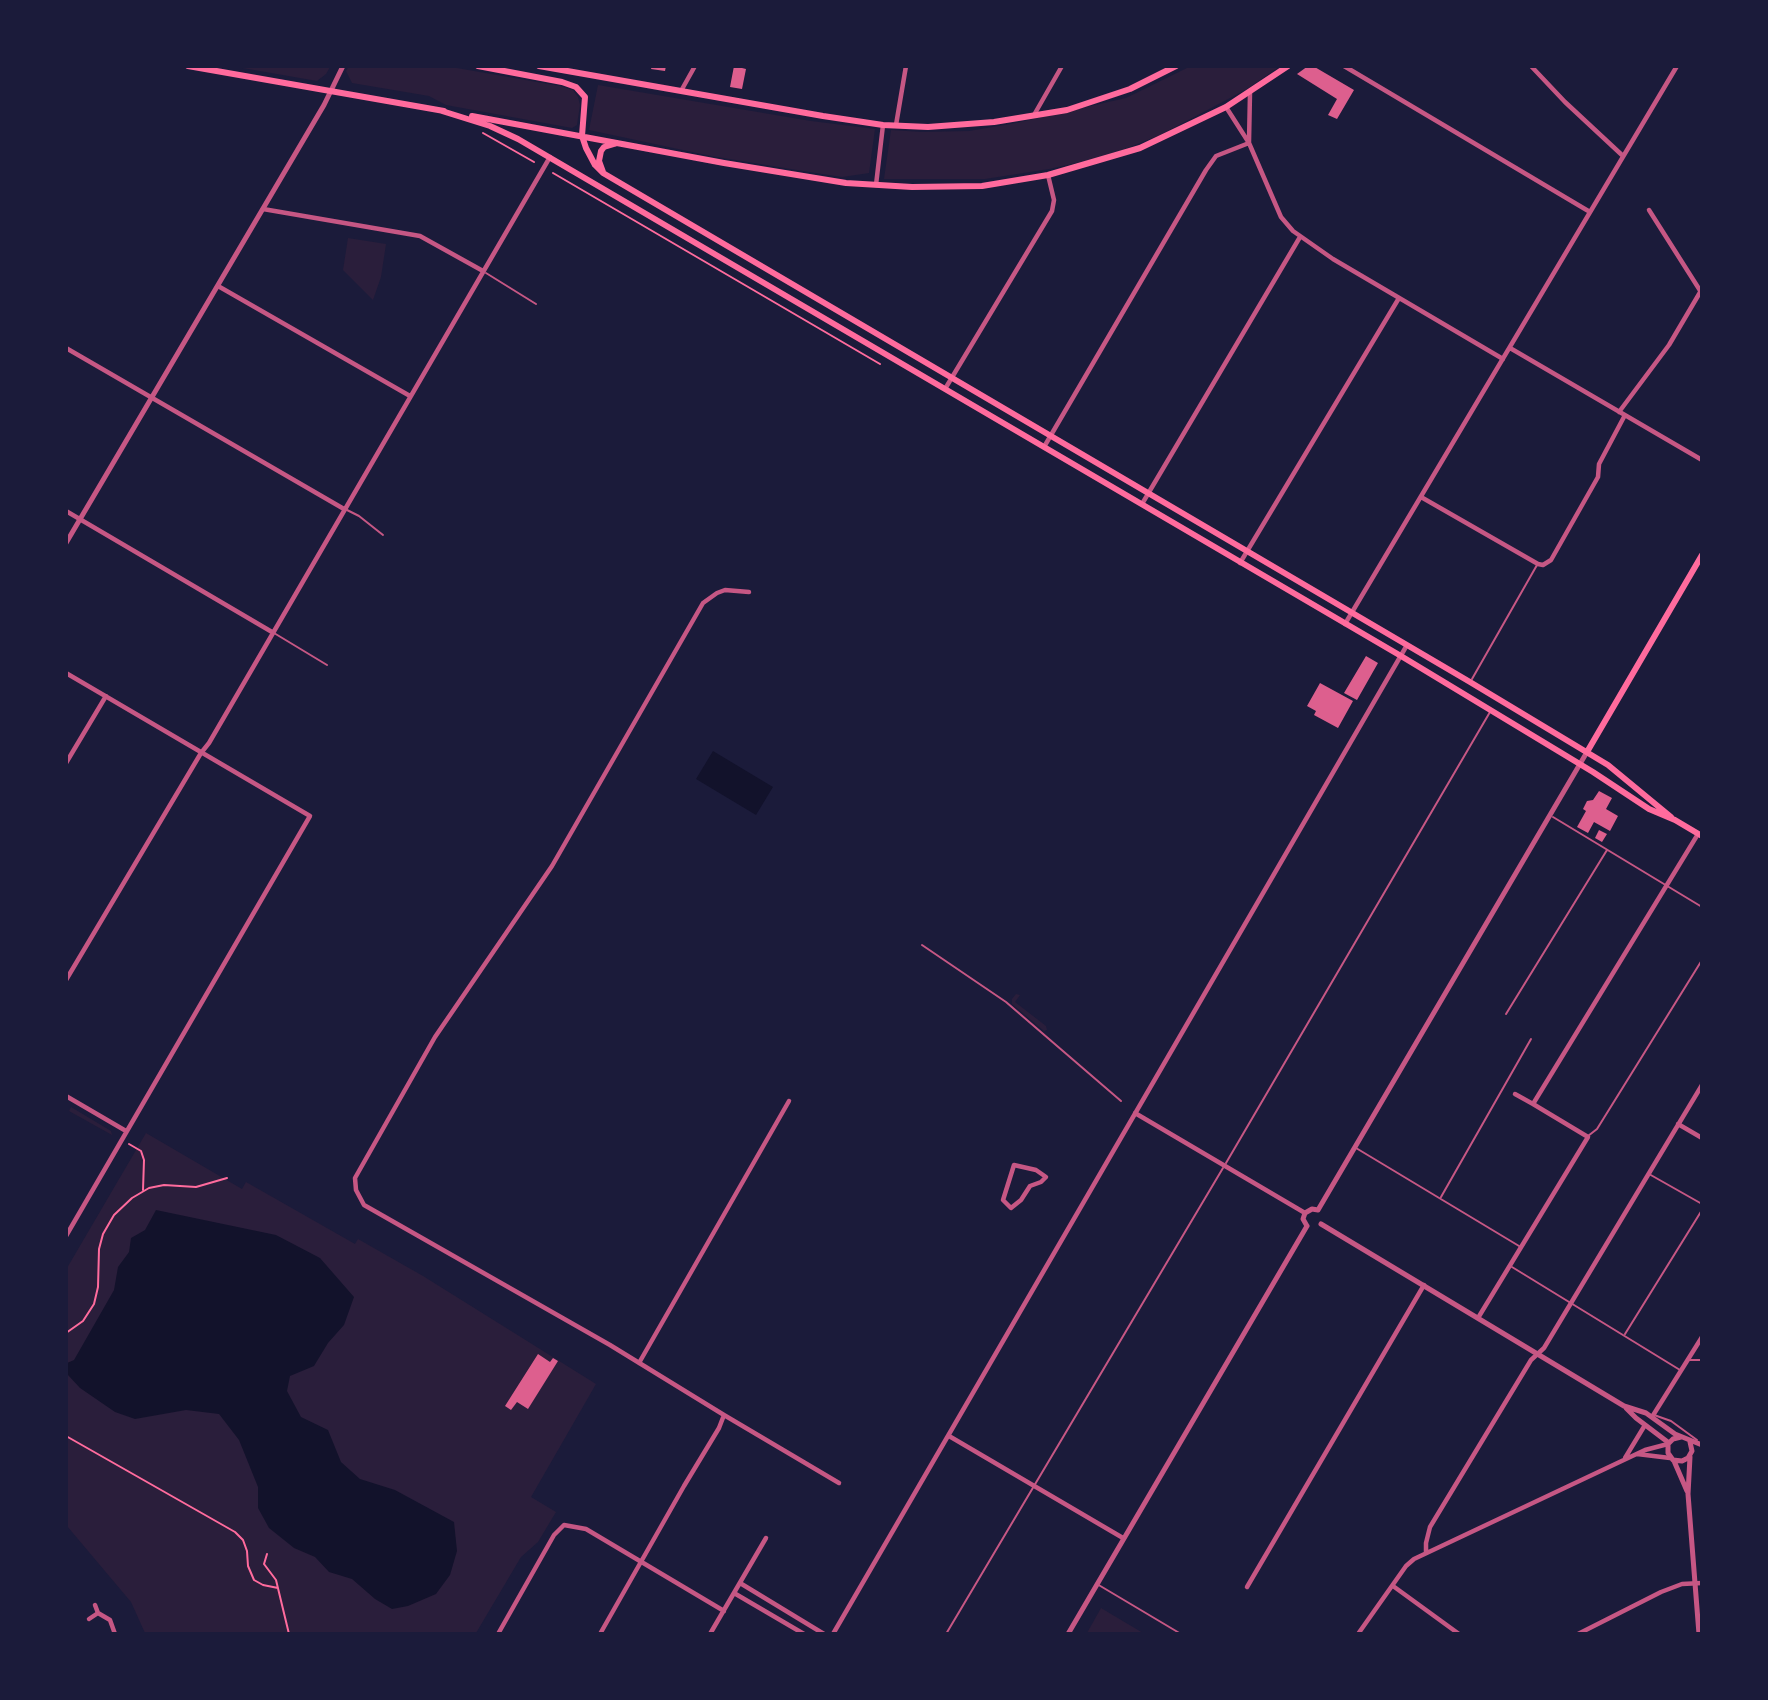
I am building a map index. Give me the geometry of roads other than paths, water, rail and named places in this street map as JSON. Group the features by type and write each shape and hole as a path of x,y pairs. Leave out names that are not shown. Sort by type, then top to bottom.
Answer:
{"main road":[{"path":"188,66 799,176 876,186 982,186 1048,175 1140,148 1226,107 1288,66"},
{"path":"478,66 576,87 582,91 585,104 582,136 589,157 603,173 1353,611 1587,752 1608,765 1675,820"},
{"path":"539,66 896,126 958,126 1067,110 1130,89 1176,66"},
{"path":"442,111 491,126 550,158 1401,656 1649,809 1700,835"},
{"path":"603,173 599,161 601,150 616,143"},
{"path":"721,258 728,246"},
{"path":"1587,752 1702,555"}],"street":[{"path":"66,543 324,105 343,66"},
{"path":"680,91 695,66"},
{"path":"896,126 906,66"},
{"path":"1033,116 1062,66"},
{"path":"1344,66 1590,212"},
{"path":"1531,66 1623,156"},
{"path":"1345,624 1675,66"},
{"path":"1249,143 1250,93"},
{"path":"1226,107 1249,143 1281,217 1300,237 1503,359"},
{"path":"876,186 883,125"},
{"path":"1044,448 1206,170 1216,156 1249,143"},
{"path":"66,980 201,752 209,743 550,158"},
{"path":"945,389 1052,211 1054,200 1048,175"},
{"path":"263,209 420,236 483,271"},
{"path":"1619,412 1669,345 1701,291 1649,210"},
{"path":"1141,505 1300,237"},
{"path":"218,286 410,396"},
{"path":"1240,563 1399,298"},
{"path":"66,348 344,509"},
{"path":"1510,348 1702,460"},
{"path":"1421,497 1543,565 1551,560 1598,477 1599,464 1625,415"},
{"path":"66,511 272,632"},
{"path":"749,592 725,590 703,603 552,866 428,1049 355,1178 356,1190 365,1205 639,1363 839,1483"},
{"path":"833,1633 1408,645"},
{"path":"66,673 310,816 66,1236"},
{"path":"66,763 106,696"},
{"path":"1318,1210 1587,752"},
{"path":"1533,1104 1700,835"},
{"path":"1426,1553 1430,1527 1531,1360 1545,1348 1702,1085"},
{"path":"1478,1318 1588,1137 1515,1094"},
{"path":"66,1097 126,1132"},
{"path":"639,1363 789,1101"},
{"path":"1135,1113 1305,1213"},
{"path":"1678,1124 1702,1138"},
{"path":"1014,1165 1036,1170 1046,1177 1030,1186 1021,1200 1011,1208 1003,1200 1014,1165"},
{"path":"1311,1209 1318,1210 1323,1217 1321,1224 1313,1228 1307,1226 1303,1219 1305,1213 1311,1209"},
{"path":"1321,1224 1624,1406 1669,1444"},
{"path":"1068,1633 1307,1226"},
{"path":"1247,1587 1424,1285"},
{"path":"1625,1459 1702,1337"},
{"path":"1624,1406 1643,1411 1681,1437 1702,1444"},
{"path":"600,1633 719,1429 722,1413"},
{"path":"949,1436 1123,1538"},
{"path":"1358,1633 1406,1566 1426,1553 1625,1459 1652,1447 1669,1444 1675,1438 1681,1437"},
{"path":"1690,1442 1692,1447 1688,1494 1699,1633"},
{"path":"1669,1444 1668,1451 1688,1494"},
{"path":"1637,1454 1658,1455 1682,1461 1702,1452"},
{"path":"498,1633 554,1535 564,1525 586,1530 724,1611"},
{"path":"710,1633 766,1538"},
{"path":"740,1583 824,1633"},
{"path":"1578,1633 1661,1592 1682,1584 1702,1583"},
{"path":"1393,1586 1460,1633"},
{"path":"734,1593 804,1633"},
{"path":"95,1605 97,1613 110,1620 115,1633"},
{"path":"89,1619 97,1613"}],"lane":[{"path":"483,271 536,304"},
{"path":"344,509 354,512 383,535"},
{"path":"1470,682 1538,564"},
{"path":"272,632 327,665"},
{"path":"946,1633 1491,710"},
{"path":"1549,815 1702,907"},
{"path":"1506,1014 1607,850"},
{"path":"922,945 1006,1002 1121,1101"},
{"path":"1588,1137 1597,1129 1702,960"},
{"path":"1440,1198 1531,1039"},
{"path":"1355,1147 1521,1248"},
{"path":"1648,1174 1702,1204"},
{"path":"1624,1334 1702,1210"},
{"path":"1510,1266 1681,1370"},
{"path":"1688,1360 1702,1360"},
{"path":"1653,1416 1674,1423 1702,1444"},
{"path":"1097,1584 1181,1633"}]}
